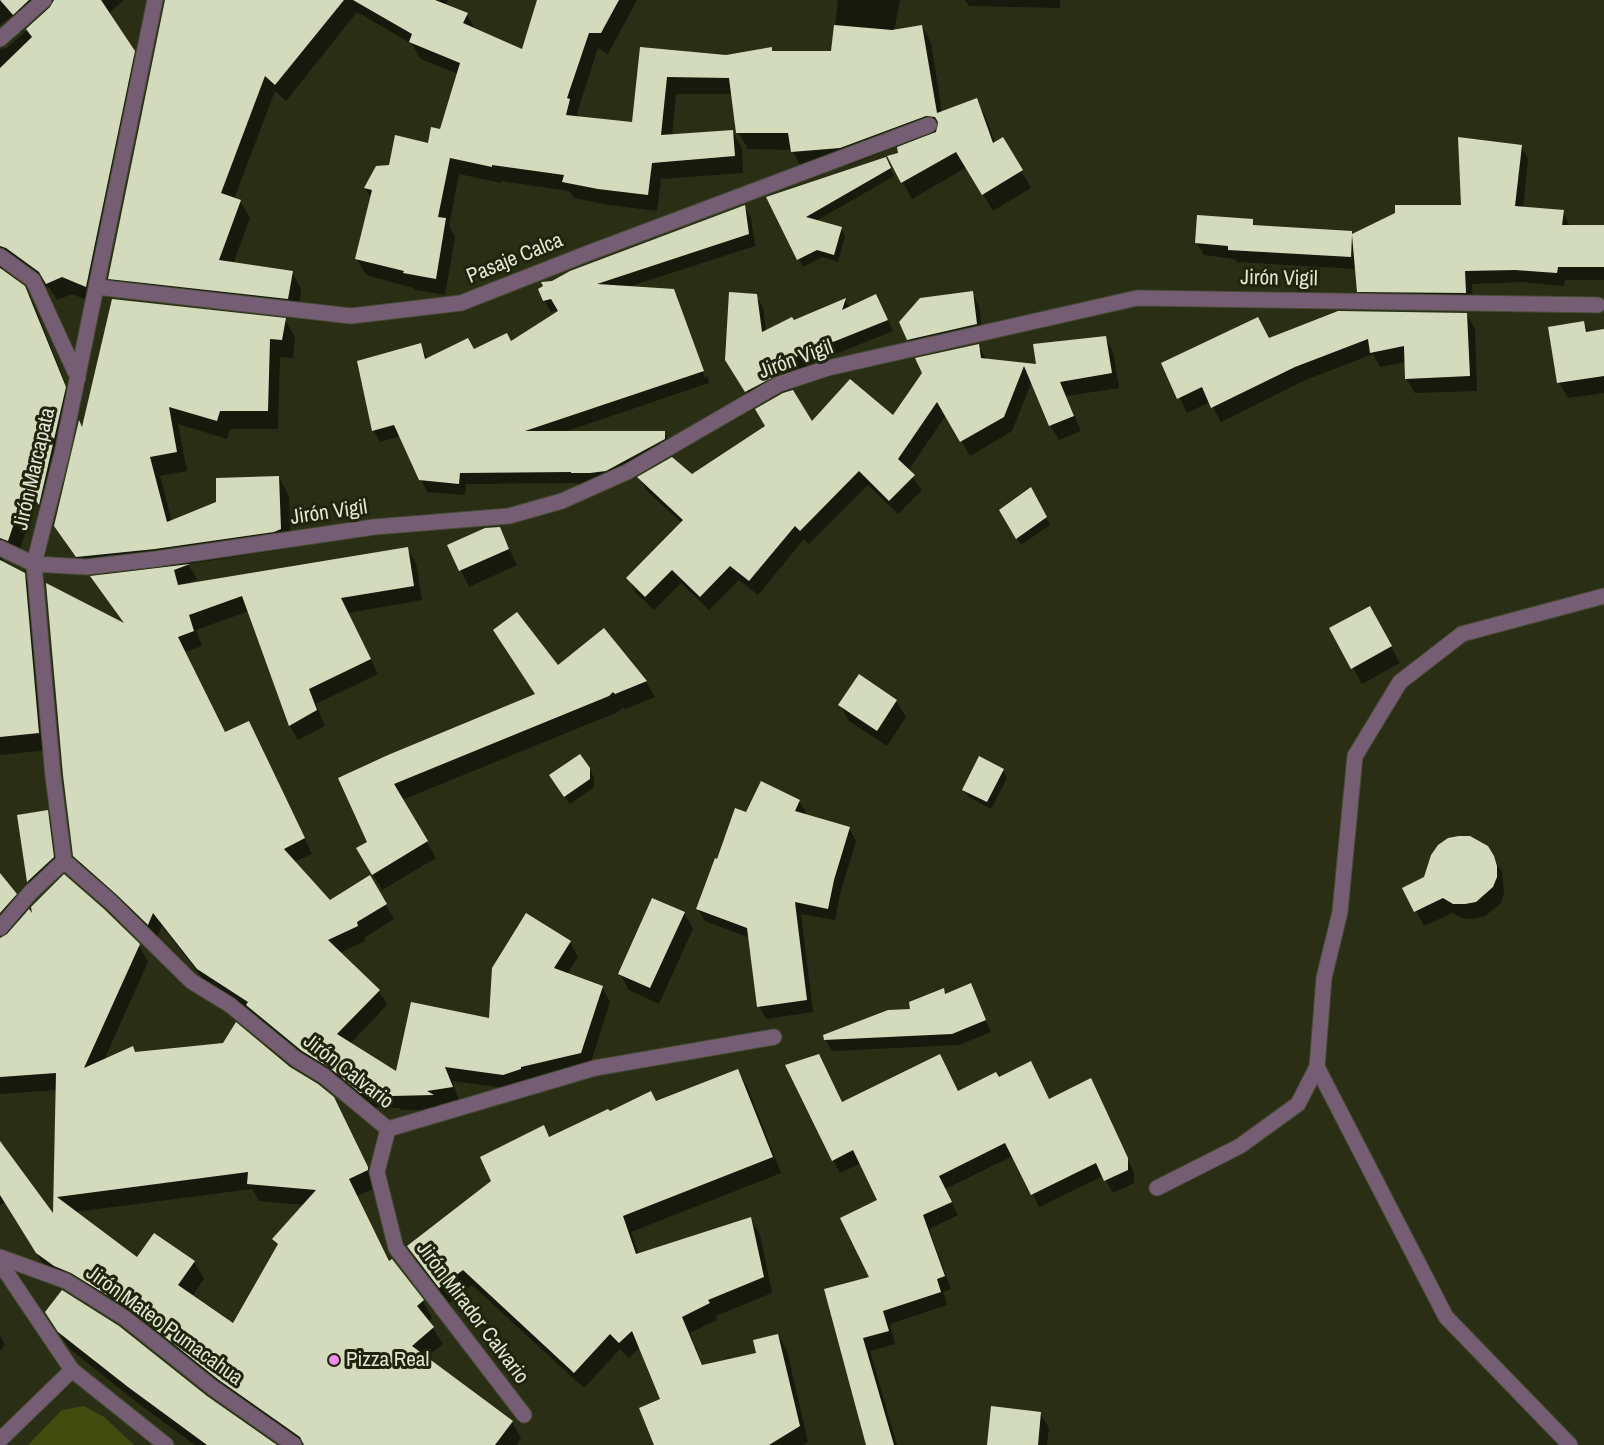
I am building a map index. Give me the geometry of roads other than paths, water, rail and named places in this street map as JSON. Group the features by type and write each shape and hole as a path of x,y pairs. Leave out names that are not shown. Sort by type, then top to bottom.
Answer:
{"street":[{"path":"0,39 44,0"},
{"name":"Jirón Marcapata","path":"64,861 53,776 34,564 62,453 155,0"},
{"name":"Pasaje Calca","path":"96,287 351,316 461,303 929,125"},
{"path":"0,256 33,280 78,378"},
{"name":"Jirón Vigil","path":"0,548 34,564 86,567 374,527 509,516 562,501 627,472 778,384 828,368 1137,298 1598,305"},
{"path":"1157,1188 1240,1146 1298,1104 1317,1067 1324,978 1340,912 1355,756 1400,682 1462,634 1604,596"},
{"path":"0,928 30,893 64,861"},
{"name":"Jirón Calvario","path":"64,861 111,902 191,981 230,1005 296,1059 324,1076 388,1129 595,1068 774,1037"},
{"path":"1317,1067 1446,1317 1570,1445"},
{"name":"Jirón Mirador Calvario","path":"388,1129 377,1172 396,1248 524,1415"},
{"name":"Jirón Mateo Pumacahua","path":"0,1257 66,1281 125,1318 213,1388 294,1445"},
{"path":"0,1263 72,1370 166,1445"},
{"path":"0,1440 72,1370"}],"place":[{"name":"Pizza Real","path":"334,1360"}]}
